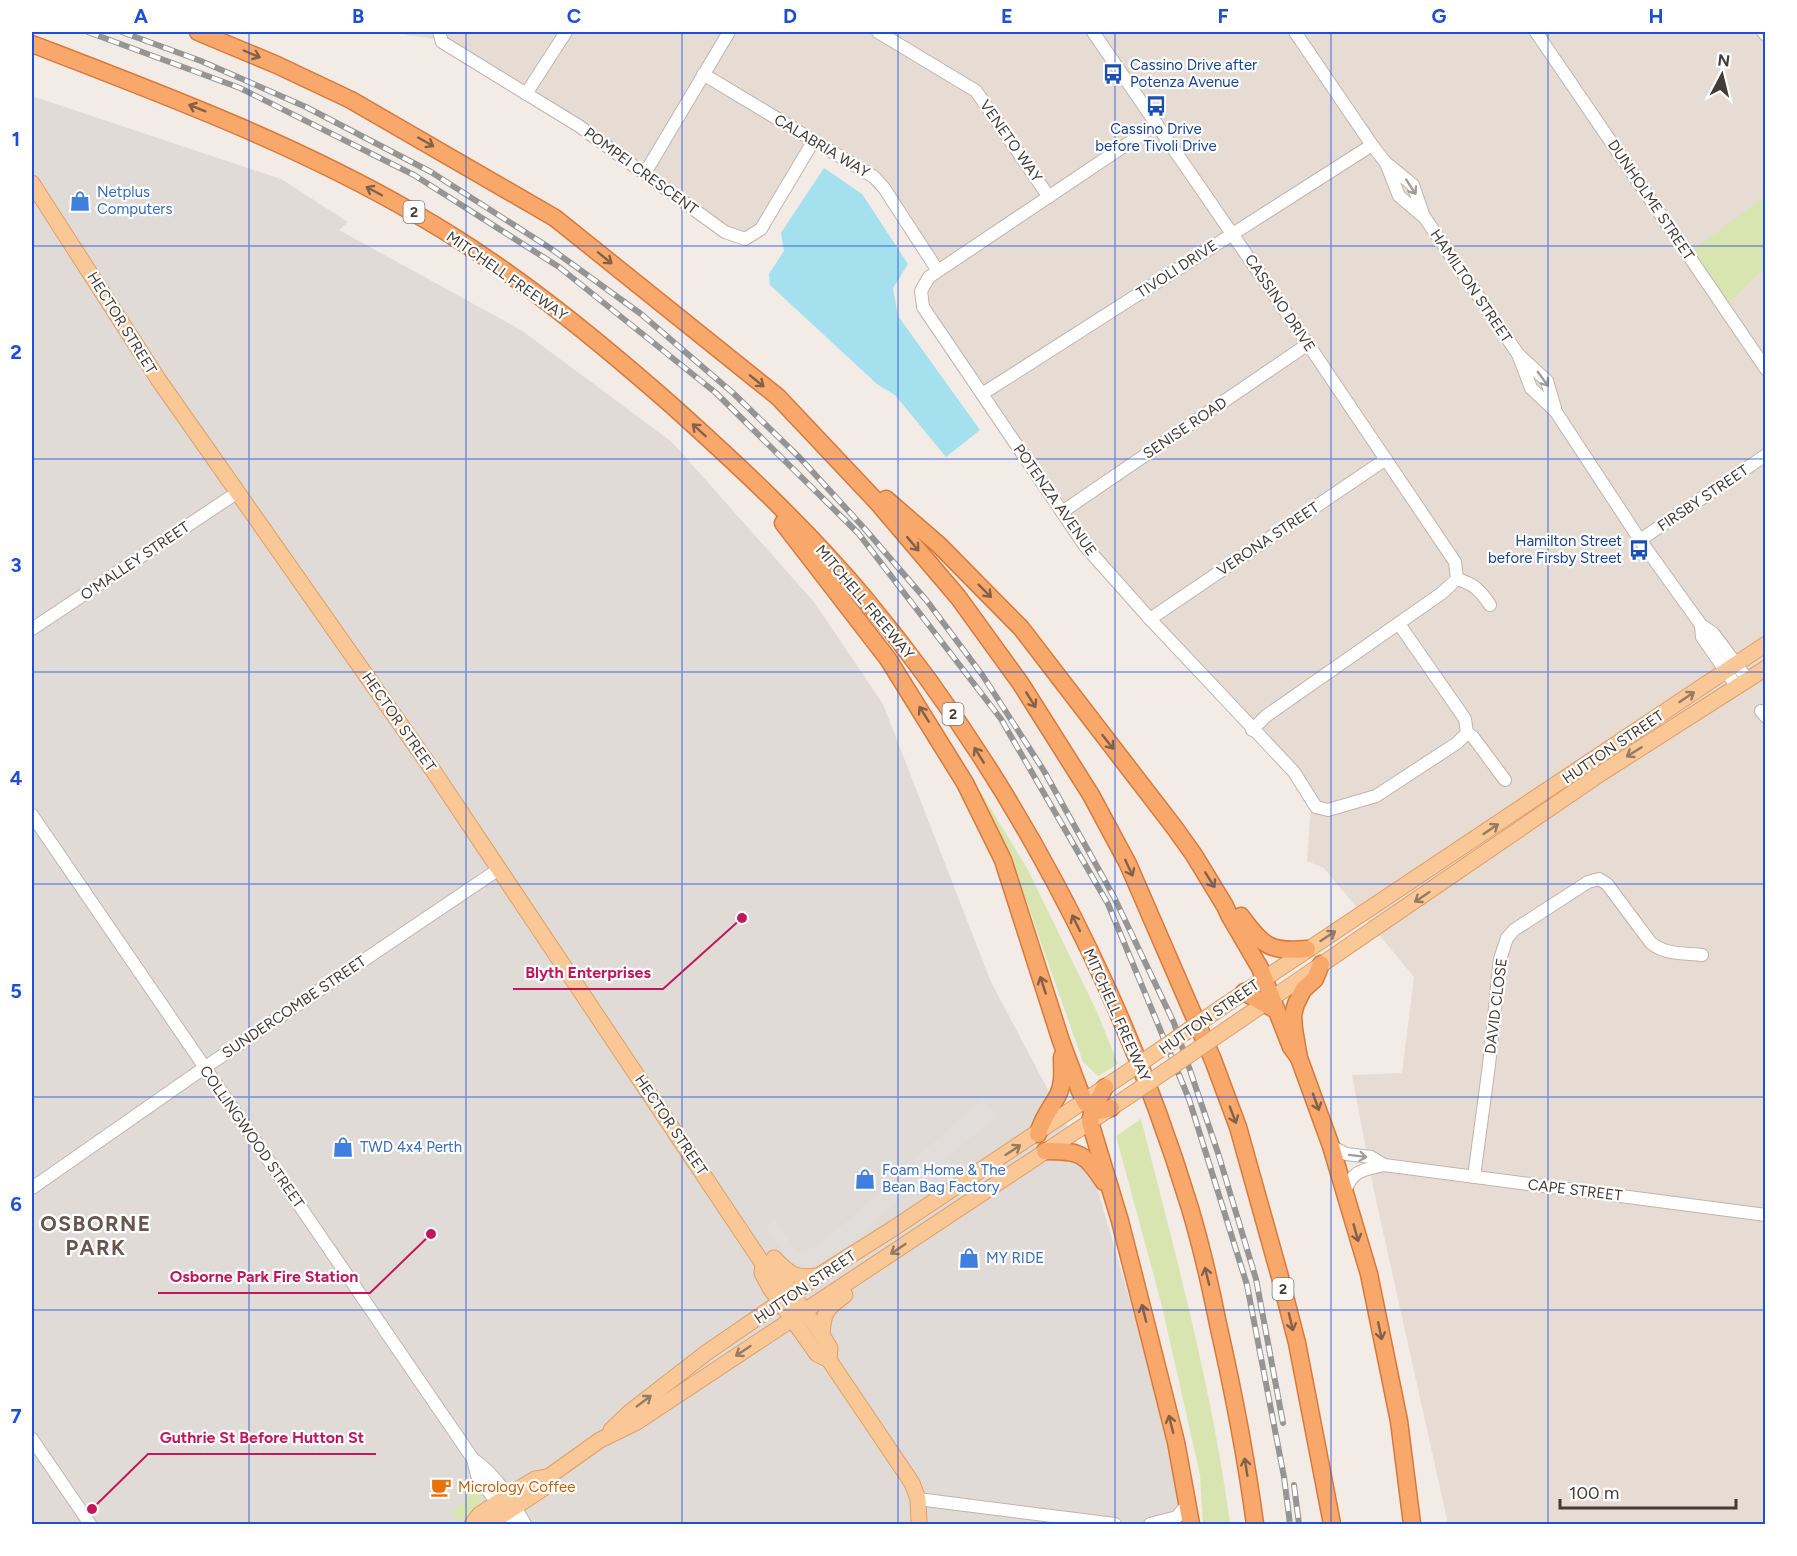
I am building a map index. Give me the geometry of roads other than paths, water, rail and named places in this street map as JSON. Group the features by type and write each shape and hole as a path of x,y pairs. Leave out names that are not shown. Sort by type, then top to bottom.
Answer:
{"highway":[{"name":"2","path":"198,32 277,64 351,100 555,218 778,397 833,453 958,597 1021,684 1091,795 1128,864 1190,1004 1238,1127 1297,1343 1332,1524"},
{"name":"MITCHELL FREEWAY","path":"32,44 238,125 327,167 417,214 508,274 572,321 631,370 742,470 838,567 918,666 957,720 1012,809 1069,909 1110,995 1141,1067 1190,1209 1228,1365 1255,1524"},
{"path":"833,453 939,545 1021,628 1194,855 1226,906 1260,968 1266,1004 1299,1058"},
{"path":"742,470 888,659 926,716 965,783 1003,860 1060,1041 1087,1111 1111,1192 1166,1403 1191,1524"},
{"path":"1226,906 1237,911 1265,945 1283,950 1308,949"},
{"path":"1321,964 1315,979 1303,990 1293,1015 1299,1058 1331,1146 1369,1274 1399,1421 1412,1524"},
{"path":"1244,992 1266,1004"},
{"path":"1038,1134 1042,1119 1058,1095 1062,1084 1060,1041"},
{"path":"1087,1111 1105,1087"},
{"path":"1087,1111 1111,1108"},
{"path":"1046,1151 1070,1151 1089,1160 1111,1192"}],"main road":[{"name":"HECTOR STREET","path":"32,183 158,378 499,868 760,1258 762,1273 786,1298 798,1315 817,1354 829,1360 912,1483 918,1499"},
{"name":"HUTTON STREET","path":"1105,1087 1766,644"},
{"name":"HUTTON STREET","path":"1111,1108 1600,774 1766,668"},
{"name":"HUTTON STREET","path":"489,1524 507,1509 544,1488 548,1477 600,1440 630,1412 706,1353 818,1276 1038,1134 1087,1111"},
{"name":"HUTTON STREET","path":"600,1440 637,1422 1046,1151 1087,1111"},
{"path":"760,1258 773,1258 789,1274 801,1278 818,1276"},
{"path":"822,1335 823,1316 830,1306 849,1292 861,1273"},
{"name":"HECTOR STREET","path":"798,1315 822,1335 830,1348 829,1360"},
{"path":"918,1499 919,1524"},
{"name":"HUTTON STREET","path":"472,1524 478,1515 507,1509"}],"street":[{"name":"POMPEI CRESCENT","path":"439,32 442,42 579,126 725,232 745,239 761,229 814,140"},
{"path":"526,94 566,32"},
{"path":"645,173 729,32"},
{"name":"VENETO WAY","path":"878,32 976,91 1049,197"},
{"name":"CASSINO DRIVE","path":"1093,32 1233,233 1455,562 1457,579"},
{"name":"HAMILTON STREET","path":"1295,32 1386,163 1399,196 1425,218 1518,354 1531,388 1556,412 1640,540 1701,626 1702,637 1731,667 1742,683"},
{"name":"DUNHOLME STREET","path":"1536,32 1766,369"},
{"path":"1763,32 1766,35"},
{"name":"CALABRIA WAY","path":"703,74 874,177 884,188 938,271"},
{"name":"POTENZA AVENUE","path":"1157,124 929,277 921,291 924,307 1085,546 1150,619 1294,772 1316,807 1328,810 1376,796 1457,744 1467,733"},
{"name":"TIVOLI DRIVE","path":"982,394 1372,145"},
{"name":"SENISE ROAD","path":"1062,512 1308,344"},
{"name":"FIRSBY STREET","path":"1640,540 1766,454"},
{"name":"VERONA STREET","path":"1150,619 1386,459"},
{"name":"O'MALLEY STREET","path":"32,629 238,492"},
{"path":"1252,729 1266,716 1442,594 1457,579 1479,588 1490,605"},
{"path":"1399,624 1465,719 1467,733 1473,737 1505,780"},
{"name":"COLLINGWOOD STREET","path":"32,814 473,1459 477,1475 507,1509 525,1524"},
{"name":"SUNDERCOMBE STREET","path":"32,1188 499,868"},
{"name":"DAVID CLOSE","path":"1474,1177 1500,959 1507,938 1514,930 1588,882 1599,879 1607,884 1651,943 1668,952 1702,955"},
{"name":"CAPE STREET","path":"1331,1146 1346,1154 1371,1157 1384,1165"},
{"name":"CAPE STREET","path":"1345,1192 1349,1179 1353,1175 1384,1165 1766,1215"},
{"path":"32,1439 90,1524"},
{"path":"918,1499 1115,1524"},
{"path":"1149,1524 1177,1517 1188,1503"}],"water":[{"path":"824,168 862,194 908,264 893,288 898,316 980,430 946,457 895,395 877,384 770,285 769,274 784,251 781,233"}],"railway":[{"path":"88,32 240,88 414,175 559,267 716,393 858,533 1001,719 1108,904 1189,1099 1247,1285 1284,1477 1290,1524"},
{"path":"122,32 201,61 306,107 431,172 550,248 641,314 733,393 800,458 927,601 983,676 1044,771 1114,897 1174,1023 1218,1153 1256,1279 1283,1423"},
{"path":"1294,1485 1299,1524"}],"place":[{"name":"Cassino Drive after Potenza Avenue","path":"1113,74"},
{"name":"Cassino Drive before Tivoli Drive","path":"1156,106"},
{"name":"Netplus Computers","path":"80,201"},
{"name":"Hamilton Street before Firsby Street","path":"1639,550"},
{"name":"Blyth Enterprises","path":"742,918"},
{"name":"TWD 4x4 Perth","path":"343,1147"},
{"name":"Foam Home & The Bean Bag Factory","path":"865,1179"},
{"name":"Osborne Park Fire Station","path":"431,1234"},
{"name":"MY RIDE","path":"969,1258"},
{"name":"Micrology Coffee","path":"441,1487"},
{"name":"Guthrie St Before Hutton St","path":"92,1509"}],"district":[{"name":"OSBORNE PARK","path":"96,1236"}]}
